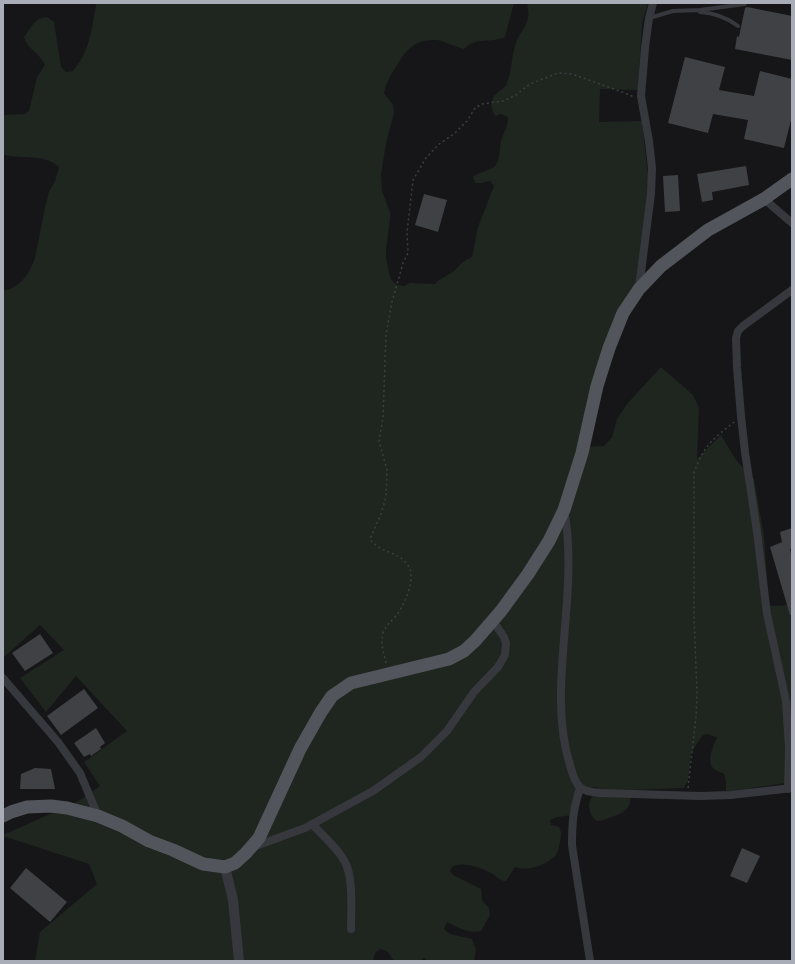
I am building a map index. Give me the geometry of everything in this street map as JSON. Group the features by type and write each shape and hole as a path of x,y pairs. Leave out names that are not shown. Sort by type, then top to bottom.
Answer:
{"main road":[{"path":"3,816 27,807 51,806 67,808 98,816 122,826 149,841 203,864 225,867 235,862 252,847 259,838 310,731 332,696 351,684 449,659 470,646 502,611 528,574 548,541 564,510 582,453 597,386 609,348 623,313 639,289 660,266 708,230 764,199 792,179"}],"street":[{"path":"639,289 651,194 652,168 649,141 641,101 641,83 649,18 654,3"},
{"path":"764,199 792,224"},
{"path":"564,510 568,533 568,578 563,652 562,720 566,755 580,788 589,792 600,793 687,796 731,795 790,788 786,701 767,614 745,452 737,368 736,338 738,331 743,326 792,290"},
{"path":"252,847 305,828 373,791 421,757 447,731 474,692 498,667 505,655 506,643 504,637 492,621"},
{"path":"3,678 58,742 80,773 98,816"},
{"path":"580,788 574,809 572,845 590,961"},
{"path":"312,824 342,857 347,868 350,884 351,929"},
{"path":"225,867 234,900 239,961"}],"lane":[{"path":"692,11 745,4"},
{"path":"649,18 673,11 715,13 738,26"}],"path":[{"path":"388,674 385,659 381,650 383,634 387,624 402,608 411,582 410,568 399,556 374,546 370,539 381,514 386,497 387,470 379,441 383,418 386,334 392,302 403,263 408,253 407,232 413,180 426,158 438,145 455,133 467,121 475,108 482,104 503,101 516,95 530,84 558,73 572,74 625,93 641,101"},
{"path":"687,796 698,693 694,617 694,473 700,457 712,440 741,416"}],"shaded area":[{"path":"95,3 514,3 505,37 494,40 479,41 464,49 437,40 422,41 403,55 387,83 384,93 393,105 394,113 386,143 381,175 382,191 390,212 386,258 392,281 397,285 404,286 410,283 435,284 454,271 464,261 472,257 478,227 494,186 490,181 475,183 473,177 493,168 498,160 501,141 507,126 508,117 501,114 495,116 491,103 494,96 506,85 508,80 516,42 528,18 527,3 648,3 642,23 638,90 600,89 599,122 642,121 650,193 637,281 584,447 604,446 612,437 617,419 627,404 661,367 693,395 699,408 697,459 721,435 736,460 754,479 764,536 769,606 792,605 792,782 726,792 726,781 724,774 713,768 710,760 711,752 717,737 706,734 702,736 691,753 688,781 684,788 631,790 630,802 627,809 620,814 601,821 595,820 589,809 590,800 594,794 600,790 597,787 594,787 583,791 572,815 557,817 550,820 551,825 559,827 561,836 557,853 542,865 525,869 515,867 506,881 501,880 491,873 476,867 456,865 452,867 450,871 453,875 481,889 482,900 489,908 490,915 481,931 467,931 447,922 444,929 450,934 472,939 476,950 474,961 427,961 424,957 420,961 394,961 387,951 380,949 375,953 373,961 35,961 40,932 97,884 89,864 3,835 77,802 100,786 84,762 127,731 76,676 46,712 20,678 64,650 40,625 3,658 3,291 14,287 24,279 33,264 49,192 55,181 59,167 53,162 39,158 17,157 3,154 3,115 24,114 29,111 37,77 45,65 40,57 28,45 24,37 36,21 47,17 54,22 61,67 66,72 73,71 83,56 89,40 96,6"}],"building":[{"path":"747,7 792,16 792,60 735,49 745,8"},
{"path":"685,57 725,67 719,90 754,96 760,71 792,79 792,116 784,148 744,139 748,120 713,114 708,133 668,123"},
{"path":"746,166 749,185 712,192 713,200 702,202 697,174"},
{"path":"678,175 680,211 665,212 663,176"},
{"path":"424,194 447,200 438,232 415,225"},
{"path":"792,528 792,548 790,549 792,558 792,615 790,615 770,547 782,542 780,532"},
{"path":"40,634 53,653 25,671 12,653"},
{"path":"84,689 98,708 61,735 47,716"},
{"path":"96,728 105,743 100,747 101,749 91,756 90,754 84,757 74,743"},
{"path":"35,768 51,769 55,789 20,789 21,774"},
{"path":"742,848 760,856 747,883 730,876"},
{"path":"26,868 67,902 50,922 10,888"}]}
